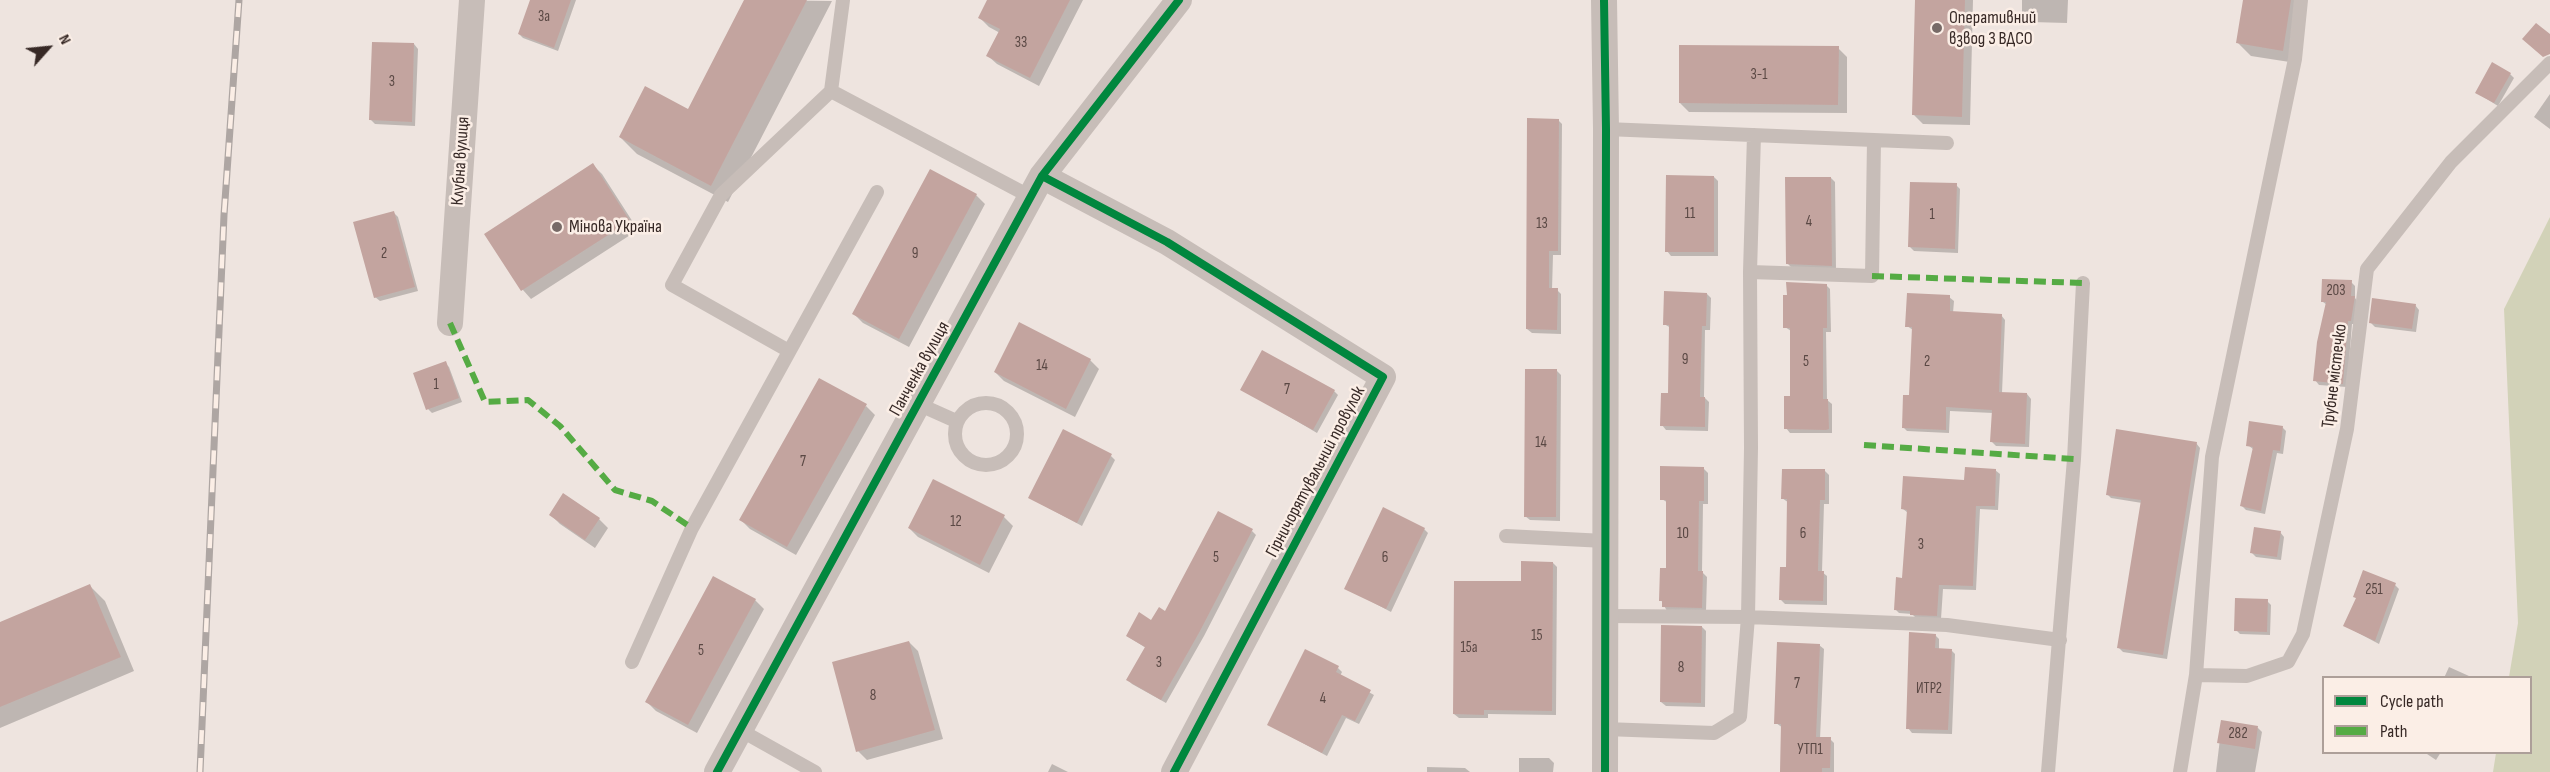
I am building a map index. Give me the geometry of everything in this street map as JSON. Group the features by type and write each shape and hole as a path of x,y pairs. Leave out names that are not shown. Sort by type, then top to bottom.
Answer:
{"street":[{"name":"Клубна вулиця","path":"450,323 472,0"},
{"name":"Панченка вулиця","path":"717,772 1037,186 1179,0"},
{"path":"1604,0 1606,129 1605,772"},
{"name":"Гірничорятувальний провулок","path":"1037,186 1167,242 1383,377 1174,772"}],"lane":[{"path":"789,351 672,285 721,195 831,91 843,0"},
{"path":"2180,772 2196,675 2212,457 2295,59 2301,0"},
{"name":"Трубне містечко","path":"2196,675 2247,676 2289,662 2304,634 2348,429 2367,269 2451,162 2550,63"},
{"path":"831,91 1037,186"},
{"path":"1606,129 1947,142"},
{"path":"1605,729 1714,733 1740,717 1748,617 1751,448 1750,272 1754,135"},
{"path":"1750,272 1872,276 1874,140"},
{"path":"632,662 692,528 877,192"},
{"path":"2048,772 2074,459 2083,283"},
{"path":"993,402 1012,415 1018,436 1009,457 989,467 968,461 954,443 956,421 972,404 993,402"},
{"path":"918,404 956,421"},
{"path":"1506,536 1605,541"},
{"path":"1605,616 1748,617 1947,625 2060,640"},
{"path":"740,730 815,772"}],"green space":[{"path":"2550,217 2550,772 2493,772 2496,754 2532,754 2532,676 2509,676 2518,623 2504,309"}],"building":[{"path":"530,0 571,0 554,48 518,34"},
{"path":"744,0 807,0 711,186 619,137 645,86 688,109"},
{"path":"987,0 1070,0 1030,78 986,56 1000,29 978,18"},
{"path":"1915,0 1965,0 1962,117 1912,115"},
{"path":"2243,0 2291,0 2283,51 2236,43"},
{"path":"2536,23 2550,34 2550,54 2543,57 2522,39"},
{"path":"372,42 414,43 412,122 369,120"},
{"path":"1679,45 1839,46 1838,105 1679,103"},
{"path":"2492,62 2511,73 2494,103 2475,93"},
{"path":"1527,118 1559,119 1558,251 1549,251 1549,288 1558,288 1557,330 1526,329"},
{"name":"Мінова Україна","path":"593,163 630,221 521,291 484,234"},
{"path":"930,169 977,194 899,339 852,314"},
{"path":"1666,175 1714,176 1714,252 1665,252"},
{"path":"1785,177 1831,177 1832,266 1786,264"},
{"path":"1910,182 1957,183 1955,249 1908,247"},
{"path":"394,211 415,287 374,298 353,222"},
{"path":"2322,279 2352,280 2351,296 2355,296 2351,321 2348,321 2343,384 2313,381 2317,342 2326,302 2321,302"},
{"path":"1786,282 1827,284 1827,328 1823,328 1823,399 1828,399 1829,429 1826,430 1784,429 1784,396 1790,396 1790,328 1783,328 1783,295 1787,295"},
{"path":"1664,291 1707,293 1706,326 1702,326 1700,397 1705,397 1705,427 1660,426 1661,393 1668,393 1669,325 1663,325"},
{"path":"1907,293 1950,295 1950,311 2002,314 1999,392 2027,393 2025,444 1990,442 1992,410 1946,407 1946,430 1902,428 1903,395 1909,395 1912,327 1905,327"},
{"path":"2372,298 2416,304 2412,329 2369,323"},
{"path":"1019,322 1091,359 1066,409 994,372"},
{"path":"1262,350 1335,390 1313,430 1240,390"},
{"path":"446,361 459,398 426,410 413,373"},
{"path":"1525,369 1557,369 1556,517 1524,517"},
{"path":"819,378 867,404 787,547 739,520"},
{"path":"2249,421 2283,426 2280,451 2273,450 2261,511 2240,506 2253,447 2246,446"},
{"path":"1063,429 1112,454 1077,523 1028,498"},
{"path":"2116,429 2197,442 2163,655 2117,648 2141,500 2106,495"},
{"path":"1660,466 1704,467 1704,501 1699,501 1698,571 1703,571 1702,608 1662,607 1662,601 1659,601 1660,568 1666,568 1666,500 1660,500"},
{"path":"1965,467 1996,469 1995,506 1976,506 1973,586 1939,585 1937,616 1910,615 1910,611 1894,610 1896,577 1902,578 1907,510 1901,509 1903,476 1964,480"},
{"path":"1782,469 1825,469 1825,500 1820,500 1818,571 1824,571 1823,601 1779,600 1780,567 1786,567 1787,499 1781,499"},
{"path":"933,479 1005,515 980,565 908,528"},
{"path":"563,493 600,518 585,540 549,515"},
{"path":"1383,507 1425,528 1386,609 1344,589"},
{"path":"1218,511 1253,529 1161,700 1126,680 1145,647 1126,636 1139,612 1151,620 1159,607 1165,611"},
{"path":"2254,527 2281,531 2277,557 2250,553"},
{"path":"1521,561 1553,562 1552,711 1484,710 1484,715 1453,714 1454,581 1521,581"},
{"path":"2363,570 2396,583 2375,641 2343,626 2356,598 2353,597"},
{"path":"713,576 756,599 688,725 645,702"},
{"path":"90,584 121,657 0,707 0,622"},
{"path":"2235,598 2268,599 2267,632 2234,631"},
{"path":"1661,625 1702,626 1701,703 1660,702"},
{"path":"1909,632 1936,634 1935,648 1952,649 1948,730 1906,729"},
{"path":"909,641 935,730 856,752 832,662"},
{"path":"1777,642 1820,644 1816,737 1831,737 1830,768 1822,768 1822,772 1780,772 1781,724 1774,724"},
{"path":"1305,649 1339,666 1336,672 1371,690 1355,721 1342,715 1322,753 1267,725"},
{"path":"2221,720 2258,726 2255,749 2217,743"}],"railway":[{"path":"200,772 224,215 239,0"}],"marked path":[{"path":"1872,276 2083,283"},
{"path":"450,323 485,402 528,400 560,426 615,490 652,501 692,528"},
{"path":"1864,445 2074,459"}],"cycle path":[{"path":"717,772 1042,176 1179,0"},
{"path":"1604,0 1606,129 1605,772"},
{"path":"1042,176 1167,242 1383,377 1174,772"}],"place":[{"name":"Оперативний взвод 3 ВДСО","path":"1937,28"},
{"name":"Мінова Україна","path":"557,227"}]}
